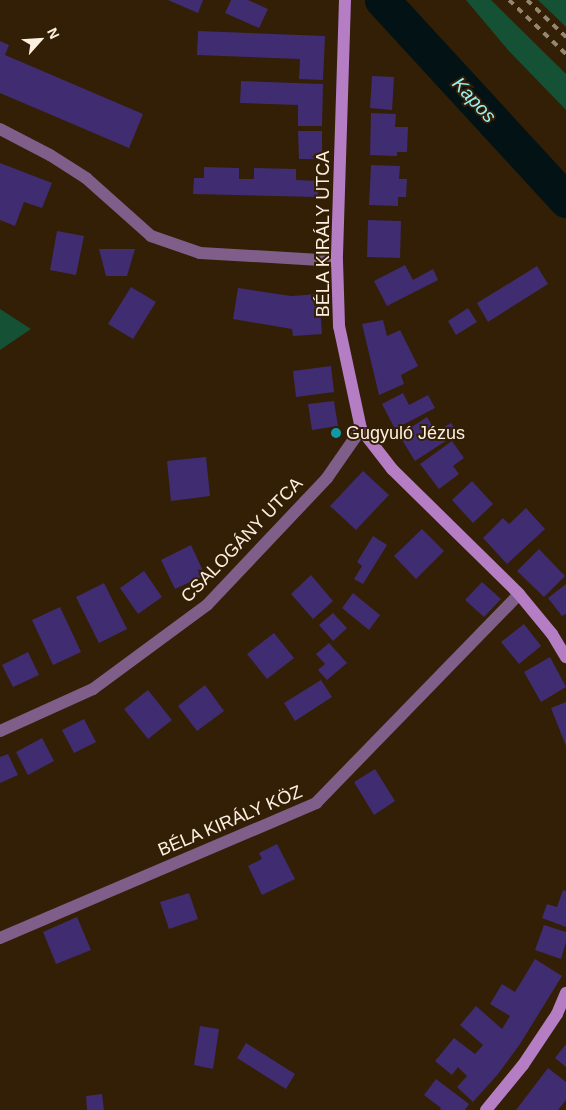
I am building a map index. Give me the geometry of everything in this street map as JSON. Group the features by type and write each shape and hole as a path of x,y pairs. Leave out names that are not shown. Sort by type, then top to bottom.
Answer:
{"street":[{"name":"BÉLA KIRÁLY UTCA","path":"345,0 337,261 339,326 361,429 392,469 519,594 552,634 566,657"},
{"path":"0,130 86,178 151,236 200,253 337,261"},
{"name":"CSALOGÁNY UTCA","path":"0,730 93,689 208,605 327,478 361,429"},
{"name":"BÉLA KIRÁLY KÖZ","path":"0,938 316,803 519,594"},
{"path":"486,1110 524,1065 558,1014 566,993"}],"green space":[{"path":"466,0 491,0 566,74 566,110 508,50"},
{"path":"538,0 566,0 566,27"},
{"path":"0,309 31,329 0,350"}],"building":[{"path":"168,0 203,0 198,13"},
{"path":"231,0 248,0 268,9 259,28 225,13"},
{"path":"198,31 325,36 323,80 299,79 300,59 197,55"},
{"path":"0,41 9,45 5,55 143,114 129,148 0,93"},
{"path":"372,76 394,77 392,110 370,108"},
{"path":"241,81 323,84 322,126 298,126 298,105 240,103"},
{"path":"371,113 396,114 395,127 408,127 407,152 397,152 397,156 370,155"},
{"path":"298,131 322,131 322,159 299,159"},
{"path":"0,163 52,183 42,208 24,202 15,226 0,220"},
{"path":"371,165 400,166 399,179 407,179 406,197 398,197 398,206 369,205"},
{"path":"204,167 239,168 239,179 254,179 254,168 296,169 296,180 318,181 318,197 193,194 194,178 204,178"},
{"path":"368,220 401,221 400,258 367,257"},
{"path":"57,231 84,236 76,275 50,270"},
{"path":"99,249 135,249 127,276 106,276"},
{"path":"405,265 413,280 433,269 438,280 387,306 374,281"},
{"path":"537,266 548,284 488,322 477,303"},
{"path":"131,287 156,302 133,339 108,324"},
{"path":"238,288 291,296 319,294 322,334 293,336 292,329 233,319"},
{"path":"468,308 477,322 456,335 448,321"},
{"path":"383,320 387,336 400,330 418,366 401,375 404,384 379,395 362,324"},
{"path":"331,366 334,392 296,397 293,371"},
{"path":"403,393 409,405 428,395 435,408 395,429 382,404"},
{"path":"334,401 338,426 312,430 308,404"},
{"path":"427,417 436,432 451,423 458,433 415,461 399,435"},
{"path":"452,441 464,458 453,466 459,474 439,489 420,464"},
{"path":"206,457 210,496 171,501 167,461"},
{"path":"363,471 389,495 356,530 330,506"},
{"path":"472,481 493,504 473,523 452,500"},
{"path":"526,508 545,529 507,564 483,538 503,518 509,524"},
{"path":"422,529 444,551 416,579 394,556"},
{"path":"373,536 387,545 363,584 354,579 362,566 357,562"},
{"path":"191,545 205,575 175,589 161,560"},
{"path":"539,549 565,576 544,597 517,571"},
{"path":"144,571 162,597 138,614 120,588"},
{"path":"311,575 333,601 313,619 291,594"},
{"path":"482,582 501,599 484,617 465,600"},
{"path":"104,583 127,629 99,643 76,597"},
{"path":"566,584 566,614 562,616 548,598"},
{"path":"353,593 380,615 369,630 342,608"},
{"path":"60,607 81,652 53,665 32,620"},
{"path":"333,613 347,628 333,641 319,625"},
{"path":"524,624 541,646 519,664 501,642"},
{"path":"274,633 294,658 267,679 247,654"},
{"path":"329,643 347,663 327,680 318,670 325,664 316,654"},
{"path":"28,652 39,675 13,687 2,665"},
{"path":"550,657 566,687 541,702 524,672"},
{"path":"321,680 332,697 295,721 284,703"},
{"path":"205,685 224,711 197,731 178,706"},
{"path":"148,690 172,720 148,739 124,709"},
{"path":"566,702 566,746 551,708"},
{"path":"84,719 96,742 74,753 62,730"},
{"path":"42,738 54,761 28,775 16,752"},
{"path":"8,754 18,775 0,783 0,757"},
{"path":"375,769 395,801 374,815 354,782"},
{"path":"277,844 295,879 262,895 248,866 262,859 259,853"},
{"path":"563,890 566,891 566,927 542,918 547,904 557,907"},
{"path":"189,893 198,919 169,929 160,902"},
{"path":"77,917 91,950 56,964 43,932"},
{"path":"544,925 566,932 566,942 561,959 535,950"},
{"path":"535,959 562,976 520,1044 498,1074 473,1102 457,1087 467,1076 458,1067 452,1075 435,1061 454,1038 475,1054 483,1045 460,1025 476,1006 502,1029 510,1016 490,1004 502,984 515,992"},
{"path":"200,1026 219,1029 213,1069 194,1065"},
{"path":"246,1043 295,1074 286,1089 237,1058"},
{"path":"566,1044 566,1067 555,1058"},
{"path":"548,1068 566,1082 566,1100 558,1110 516,1110"},
{"path":"436,1079 469,1104 465,1110 440,1110 441,1108 424,1095"},
{"path":"102,1094 104,1110 87,1110 86,1096"}],"waterway":[{"name":"Kapos","path":"382,0 566,200"}],"railway":[{"path":"509,0 566,54"},
{"path":"527,0 566,37"}],"place":[{"name":"Gugyuló Jézus","path":"336,433"}]}
